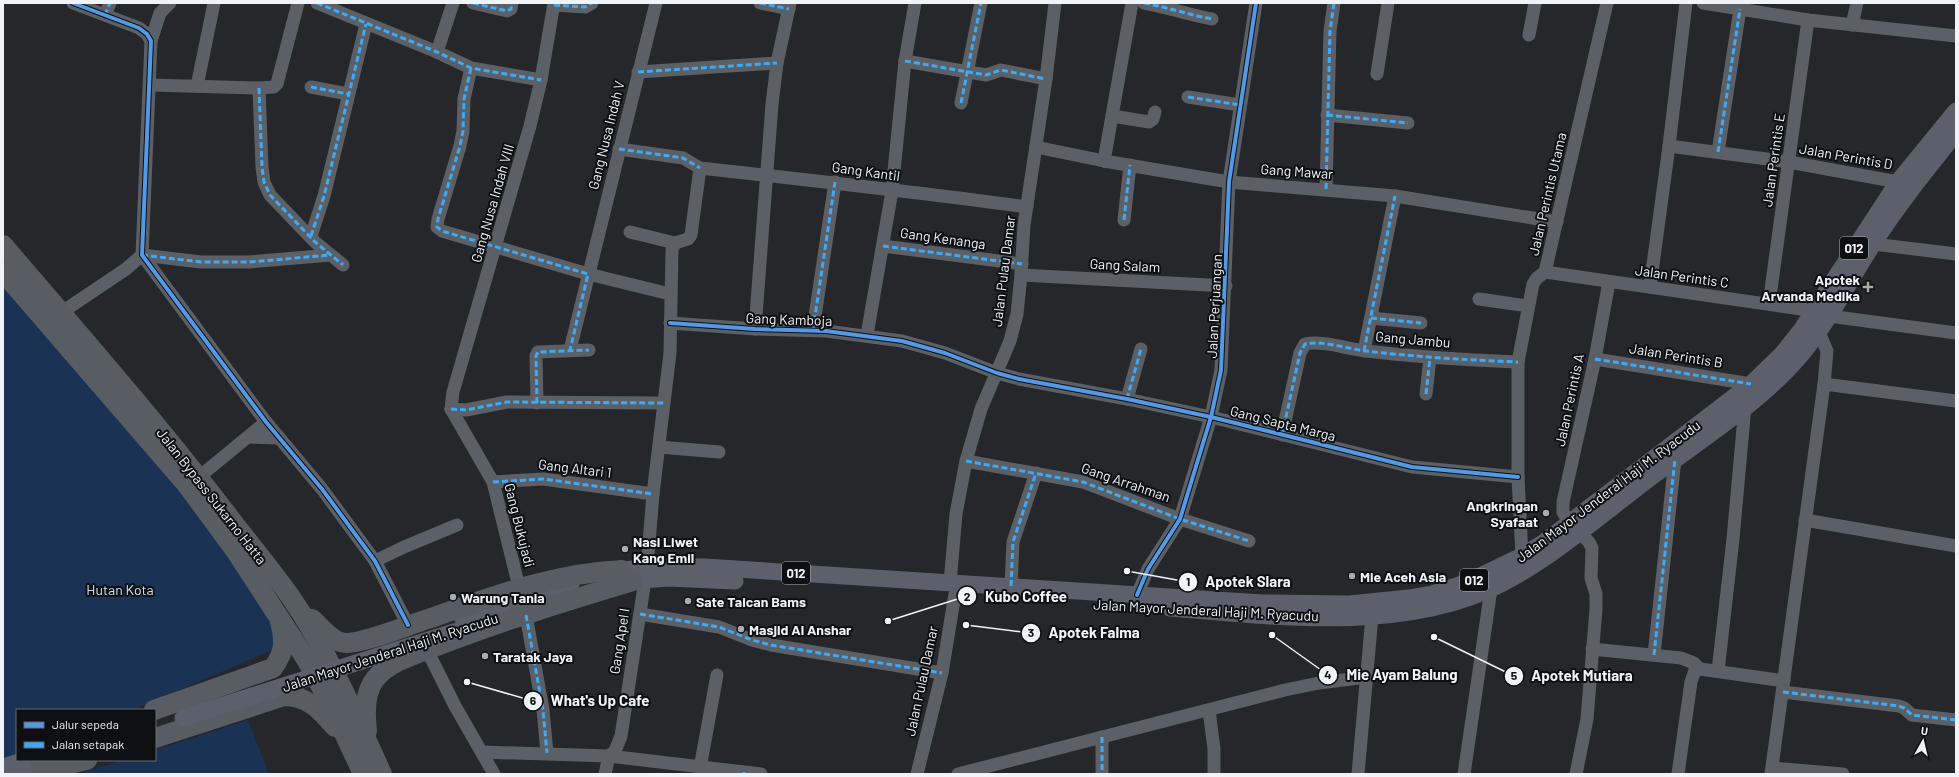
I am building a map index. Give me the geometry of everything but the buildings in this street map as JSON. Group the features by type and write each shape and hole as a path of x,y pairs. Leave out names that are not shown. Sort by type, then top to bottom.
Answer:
{"highway":[{"name":"Jalan Bypass Sukarno Hatta","path":"3,245 62,312 87,356 187,485 235,550 278,613 306,659 363,774"},
{"name":"Jalan Bypass Sukarno Hatta","path":"3,272 87,356 199,477 290,596 331,666 382,774"},
{"path":"290,596 335,640 348,643 408,625 519,588 594,571 637,574"},
{"path":"370,747 365,709 370,686 384,671 427,650 637,574"},
{"path":"273,668 279,659 284,646 284,637 278,613"},
{"path":"358,641 350,649 348,657 352,665 360,670 373,669 406,659"},
{"path":"156,709 273,668 290,665 295,667 299,672 298,683 284,696"},
{"path":"156,738 284,696 301,698 315,706 348,742"},
{"path":"33,763 60,766 83,761"}],"main road":[{"name":"Jalan Mayor Jenderal Haji M. Ryacudu","path":"952,588 1011,586 1137,595 1254,609 1349,604 1409,598 1432,594 1468,582 1496,570 1574,527 1675,459 1746,406 1792,364 1819,332 1822,313 1898,182 1956,110"},
{"name":"Jalan Mayor Jenderal Haji M. Ryacudu","path":"182,714 464,623 598,587 637,574 688,578 952,588 1135,606 1254,609 1372,616 1426,610 1460,601 1491,589 1531,566 1574,527 1751,384 1822,313 1915,184 1956,133"},
{"path":"156,717 182,714"},
{"path":"156,727 182,714"},
{"path":"3,767 51,761"},
{"path":"18,774 33,763"}],"street":[{"path":"73,3 139,28 147,34 151,41"},
{"path":"105,15 110,3"},
{"path":"170,3 160,13 151,41 142,255 266,422 322,490 374,561 408,625"},
{"path":"197,86 214,3"},
{"path":"150,85 265,88 277,84 298,3"},
{"path":"317,3 437,52 471,68 541,80"},
{"path":"437,52 453,3"},
{"path":"473,3 507,11 511,9 512,3"},
{"path":"554,4 585,7 592,3"},
{"name":"Gang Nusa Indah V","path":"570,350 656,3"},
{"path":"754,329 768,175 772,104 777,63 790,6 760,3"},
{"path":"867,335 892,191 905,61 915,3"},
{"path":"961,102 980,3"},
{"name":"Jalan Pulau Damar","path":"917,774 942,673 952,588 956,514 966,461 981,409 1012,335 1017,314 1022,270 1024,225 1046,79 1055,3"},
{"path":"1104,161 1132,3"},
{"path":"1144,3 1164,6 1185,14 1212,19"},
{"name":"Jalan Perjuangan","path":"1137,595 1148,569 1180,519 1211,417 1221,370 1226,286 1229,182 1256,3"},
{"path":"1326,189 1330,31 1334,3"},
{"path":"1377,74 1388,3"},
{"path":"1530,35 1535,3"},
{"name":"Jalan Perintis Utama","path":"1522,556 1518,477 1518,362 1533,284 1537,278 1545,272 1607,3"},
{"path":"1650,286 1686,3"},
{"path":"1703,3 1808,20 1956,36"},
{"path":"1852,25 1857,3"},
{"name":"Gang Nusa Indah VIII","path":"451,409 453,392 530,126 541,80 554,4"},
{"path":"1718,152 1740,9"},
{"name":"Jalan Perintis E","path":"1769,304 1808,20"},
{"path":"311,236 324,196 366,24"},
{"path":"905,61 986,75 1001,70 1046,79"},
{"path":"638,72 777,63"},
{"path":"471,68 464,99 463,131 460,146 437,227 442,231 588,274 670,294"},
{"path":"311,87 348,94"},
{"path":"265,88 264,182 270,195 279,206 311,236 315,242 343,265"},
{"path":"1188,97 1240,105"},
{"path":"1112,116 1149,122 1153,119 1155,112"},
{"path":"1327,115 1408,122"},
{"name":"Jalan Perintis D","path":"1669,146 1789,162 1898,182"},
{"name":"Gang Mawar","path":"1036,147 1104,161 1229,182 1395,196 1557,222"},
{"path":"619,149 683,158 700,168 692,235 688,239 675,243 630,232"},
{"path":"1124,220 1130,165"},
{"name":"Gang Kantil","path":"700,168 835,182 892,191 1027,207"},
{"path":"813,330 835,182"},
{"path":"1364,351 1395,196"},
{"name":"Gang Apel I","path":"605,774 609,756 615,751 621,736 640,614 637,574 653,494 670,353 672,250 675,243"},
{"path":"1873,244 1956,254"},
{"name":"Gang Kenanga","path":"883,246 1022,270"},
{"path":"62,312 126,269 142,255 201,262 249,262 332,255"},
{"name":"Gang Salam","path":"1022,270 1226,286"},
{"name":"Jalan Perintis C","path":"1545,272 1610,282 1650,286 1956,333"},
{"name":"Jalan Perintis A","path":"1574,527 1563,512 1563,502 1595,359 1610,282"},
{"path":"1479,299 1528,306"},
{"path":"1371,318 1421,323"},
{"name":"Gang Kamboja","path":"670,323 754,329 813,330 867,335 902,341 945,353 997,373"},
{"path":"1819,332 1827,351 1824,384 1771,771 1843,774"},
{"name":"Gang Jambu","path":"1282,435 1300,353 1305,344 1315,343 1364,351 1430,358 1518,362"},
{"path":"1127,399 1141,349"},
{"path":"537,403 537,354 540,350 589,350"},
{"path":"1426,394 1430,358"},
{"name":"Jalan Perintis B","path":"1595,359 1751,384"},
{"name":"Gang Sapta Marga","path":"997,373 1019,379 1127,399 1211,417 1412,467 1518,477"},
{"path":"1824,384 1956,402"},
{"path":"451,409 466,410 507,402 664,403"},
{"path":"1718,671 1746,406"},
{"name":"Gang Bukujadi","path":"451,409 493,482 519,588"},
{"path":"199,477 266,422"},
{"path":"249,437 279,438"},
{"path":"659,447 719,452"},
{"path":"1654,655 1675,459"},
{"name":"Gang Arrahman","path":"966,461 1083,482 1180,519 1249,541"},
{"path":"1011,586 1012,542 1036,473"},
{"name":"Gang Altari 1","path":"493,482 543,479 653,494"},
{"path":"1805,520 1956,546"},
{"path":"374,561 404,547 458,526"},
{"path":"1574,527 1589,542 1592,548 1591,578 1596,594 1587,720 1576,774"},
{"path":"1464,774 1491,589"},
{"path":"526,614 543,710 547,753"},
{"path":"640,614 719,627 752,640 771,645 942,673"},
{"path":"1358,774 1372,616"},
{"path":"1592,649 1689,660 1700,669"},
{"path":"427,650 454,706 494,774"},
{"path":"1678,774 1691,682 1695,670 1700,669 1718,671 1783,687 1898,706 1904,708 1912,715 1956,720"},
{"path":"700,768 717,675"},
{"path":"958,774 1312,684 1367,677"},
{"path":"1209,710 1214,749 1214,774"},
{"path":"1102,737 1102,774"},
{"path":"482,752 609,756 700,768 761,774"}],"green space":[{"name":"Hutan Kota","path":"3,270 89,371 266,605 277,648 135,709 16,709 16,757 3,761"},
{"path":"248,720 269,774 79,774 120,761 156,761 156,750"}],"marked path":[{"path":"105,15 110,3"},
{"path":"317,3 437,52 471,68 541,80"},
{"path":"473,3 507,11 511,9 512,3"},
{"path":"554,5 585,7 592,3"},
{"path":"760,3 789,9"},
{"path":"961,103 981,3"},
{"path":"1144,3 1212,19"},
{"path":"1326,189 1330,31 1334,3"},
{"path":"1718,152 1740,9"},
{"path":"311,236 324,196 366,24"},
{"path":"905,61 986,75 1001,70 1046,79"},
{"path":"638,72 777,63"},
{"path":"471,68 464,99 463,131 460,146 438,219 437,227 442,231 588,274 570,350"},
{"path":"311,87 348,94"},
{"path":"259,88 262,167 264,182 270,195 315,242 343,265"},
{"path":"1188,97 1240,105"},
{"path":"1327,115 1408,123"},
{"path":"619,149 683,158 700,168"},
{"path":"1124,220 1130,165"},
{"path":"813,330 835,182"},
{"path":"1364,351 1395,196"},
{"path":"883,246 1022,264"},
{"path":"142,255 201,262 249,262 331,255"},
{"path":"1371,318 1421,323"},
{"path":"1282,435 1300,353 1305,344 1319,343 1366,351 1423,357 1518,362"},
{"path":"1127,399 1141,349"},
{"path":"537,403 536,356 538,352 589,350"},
{"path":"1426,394 1430,358"},
{"path":"1595,359 1751,384"},
{"path":"451,409 466,410 507,402 664,403"},
{"path":"1654,655 1675,459"},
{"path":"966,461 1083,482 1180,519 1249,541"},
{"path":"1011,586 1013,542 1036,473"},
{"path":"493,482 543,479 653,494"},
{"path":"640,614 719,627 752,640 771,645 942,673"},
{"path":"526,615 543,710 547,753"},
{"path":"1783,692 1899,706 1904,708 1912,715 1956,720"},
{"path":"1102,737 1102,774"}],"cycle path":[{"path":"73,3 139,28 147,34 151,41 142,255 266,422 322,489 375,561 408,625"},
{"path":"1137,595 1148,569 1180,519 1211,417 1221,370 1229,182 1256,3"},
{"path":"670,323 755,329 826,331 902,341 945,353 997,373 1019,379 1127,399 1211,417 1412,467 1518,477"}],"place":[{"name":"Apotek Arvanda Medika","path":"1868,287"},
{"name":"Angkringan Syafaat","path":"1546,513"},
{"name":"Nasi Liwet Kang Emil","path":"625,549"},
{"name":"Apotek Slara","path":"1127,571"},
{"name":"Mie Aceh Asia","path":"1352,576"},
{"name":"Warung Tania","path":"453,597"},
{"name":"Sate Taican Bams","path":"688,601"},
{"name":"Kubo Coffee","path":"888,621"},
{"name":"Apotek Falma","path":"966,625"},
{"name":"Masjid Al Anshar","path":"741,629"},
{"name":"Mie Ayam Balung","path":"1272,635"},
{"name":"Apotek Mutiara","path":"1434,637"},
{"name":"Taratak Jaya","path":"485,656"},
{"name":"What's Up Cafe","path":"467,682"}]}
